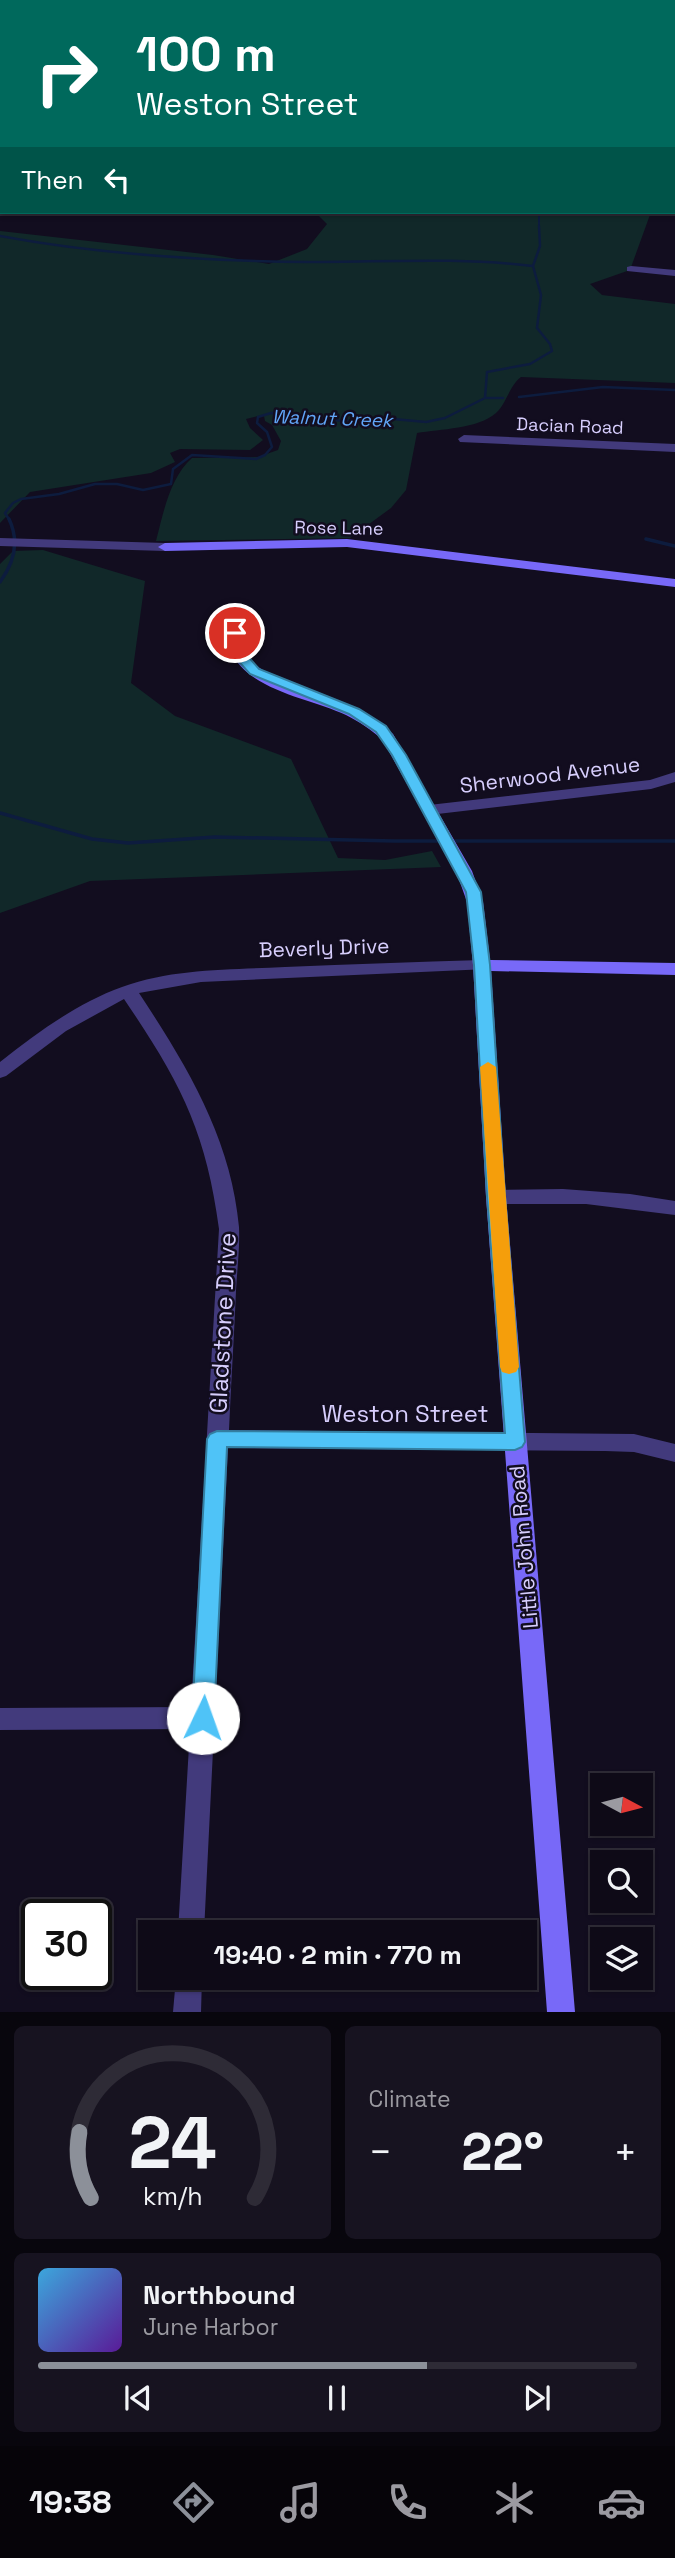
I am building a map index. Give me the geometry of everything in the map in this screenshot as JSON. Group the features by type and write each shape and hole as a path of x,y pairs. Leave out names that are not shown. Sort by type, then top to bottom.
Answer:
{"street":[{"path":"631,268 675,273"},
{"name":"Dacian Road","path":"464,439 675,449"},
{"name":"Rose Lane","path":"0,542 165,547 358,544 675,583"},
{"name":"Little John Road","path":"235,607 237,648 246,664 267,679 354,712 374,724 399,755 474,892 482,965 496,1196 561,2012"},
{"name":"Sherwood Avenue","path":"429,810 651,784 675,777"},
{"name":"Beverly Drive","path":"0,1072 54,1029 89,1007 128,991 202,976 482,965 675,969"},
{"name":"Gladstone Drive","path":"128,991 188,1081 202,1112 220,1168 229,1229 192,1920"},
{"path":"496,1196 588,1196 675,1208"},
{"name":"Weston Street","path":"217,1439 634,1444 675,1453"},
{"path":"0,1718 203,1718"},
{"path":"187,2012 188,1990"}],"green space":[{"path":"317,214 650,214 630,270 590,284 602,295 675,304 675,383 521,377 500,409 488,418 469,425 417,433 406,490 391,508 350,538 156,541 173,485 192,458 258,457 278,450 281,441 272,425 265,421 264,416 267,414 246,419 250,428 263,440 250,450 180,449 170,453 175,462 151,473 30,492 0,523 0,231 213,255 269,264 307,249 327,224"},
{"path":"43,550 145,581 131,683 175,716 291,759 338,858 385,860 432,851 441,867 90,881 0,913 0,564 13,551"}],"waterway":[{"name":"Walnut Creek","path":"539,214 539,226"},
{"name":"Walnut Creek","path":"533,266 540,246 539,226"},
{"path":"0,236 77,248 192,258 309,262 449,261 533,266"},
{"name":"Walnut Creek","path":"485,398 487,372 530,364 552,351 550,344 537,328 541,295 533,266"},
{"path":"519,397 603,387 675,390"},
{"name":"Walnut Creek","path":"9,520 5,513 13,503 21,499 59,494 95,484 117,484 143,490 171,484 173,469 192,455 256,459 265,455 272,447 267,432 257,423 258,417 271,413 344,421 382,418 426,422 445,418 485,398"},
{"path":"485,398 503,398"},
{"name":"Walnut Creek","path":"0,582 14,552 14,536 9,520"},
{"path":"646,539 675,546"},
{"path":"0,813 92,839 128,843 215,837 394,841 675,841"}],"slow traffic":[{"path":"488,1067 509,1367"}],"route":[{"path":"203,1718 217,1439 515,1442 482,965 474,892 399,755 381,729 354,712 255,672 239,654 235,633"}]}
